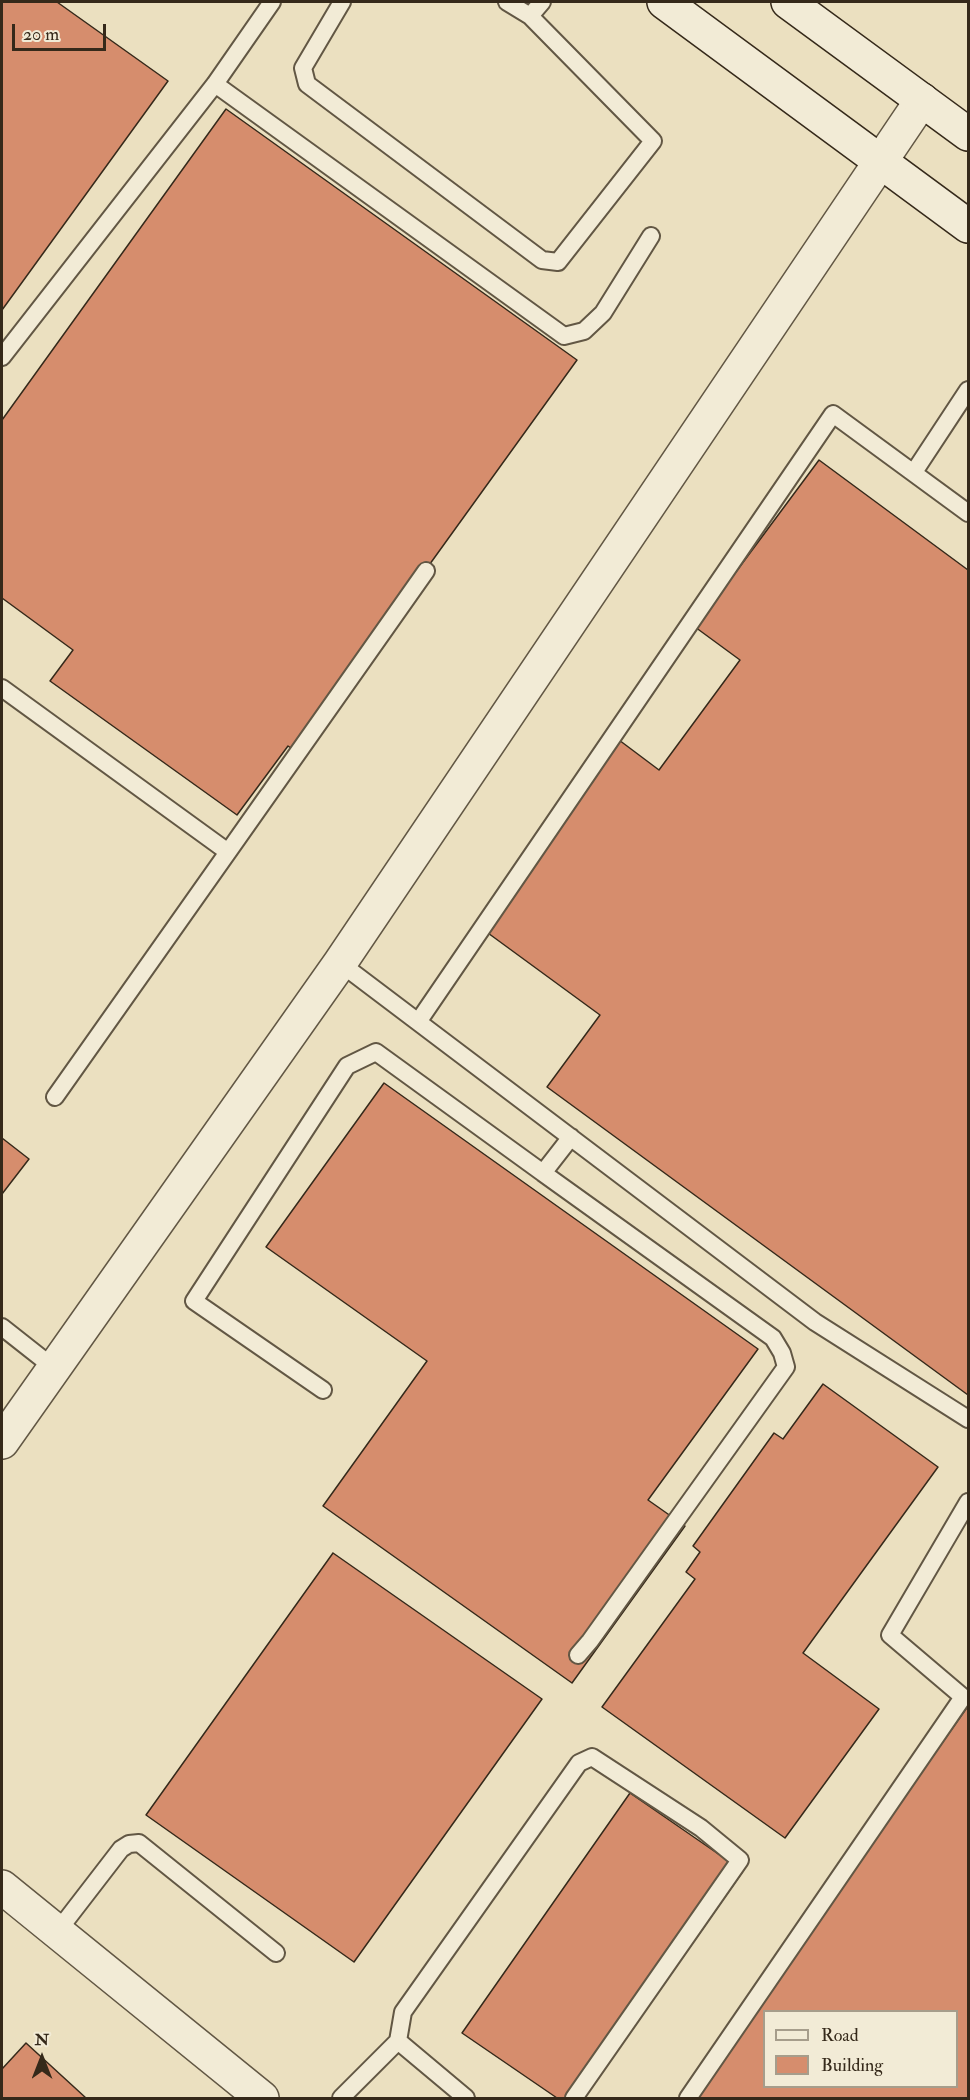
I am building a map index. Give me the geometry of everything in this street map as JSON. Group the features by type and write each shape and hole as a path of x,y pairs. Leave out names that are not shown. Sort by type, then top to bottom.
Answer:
{"street":[{"path":"664,2 880,163 969,226"},
{"path":"788,2 969,134"},
{"path":"2,1442 340,963 922,100"},
{"path":"2,1887 261,2098"}],"lane":[{"path":"2,357 215,84 272,2"},
{"path":"342,2 303,68 307,84 542,260 558,262 653,141 530,16 507,2"},
{"path":"530,16 542,2"},
{"path":"215,84 564,336 584,331 603,313 651,236"},
{"path":"914,472 963,409 969,390"},
{"path":"418,1022 833,414 969,513"},
{"path":"55,1097 426,571"},
{"path":"2,688 228,852"},
{"path":"340,963 815,1322 969,1419"},
{"path":"323,1390 194,1301 346,1066 376,1052 773,1338 782,1353 786,1367 578,1655"},
{"path":"543,1173 571,1137"},
{"path":"2,1327 54,1368"},
{"path":"688,2098 963,1697 890,1635 969,1502"},
{"path":"341,2098 399,2042 403,2012 579,1762 592,1757 701,1828 740,1860 574,2098"},
{"path":"57,1932 121,1849 129,1844 139,1843 276,1953"},
{"path":"399,2042 466,2098"}],"building":[{"path":"2,2 57,2 168,81 2,310"},
{"path":"226,109 577,360 295,751 288,746 237,815 50,681 73,650 2,598 2,420"},
{"path":"819,460 968,570 968,1395 547,1087 600,1015 477,925 615,737 659,770 740,660 695,627"},
{"path":"384,1083 758,1349 648,1500 685,1526 572,1683 323,1506 427,1361 266,1247"},
{"path":"2,1138 29,1159 2,1194"},
{"path":"823,1384 938,1467 803,1653 879,1709 785,1838 602,1707 695,1579 686,1572 700,1552 693,1546 774,1433 783,1439"},
{"path":"333,1553 542,1699 354,1962 146,1815"},
{"path":"968,1706 968,2098 692,2098"},
{"path":"630,1793 743,1871 584,2098 557,2098 462,2033"},
{"path":"26,2043 86,2098 2,2098 2,2069"}]}
